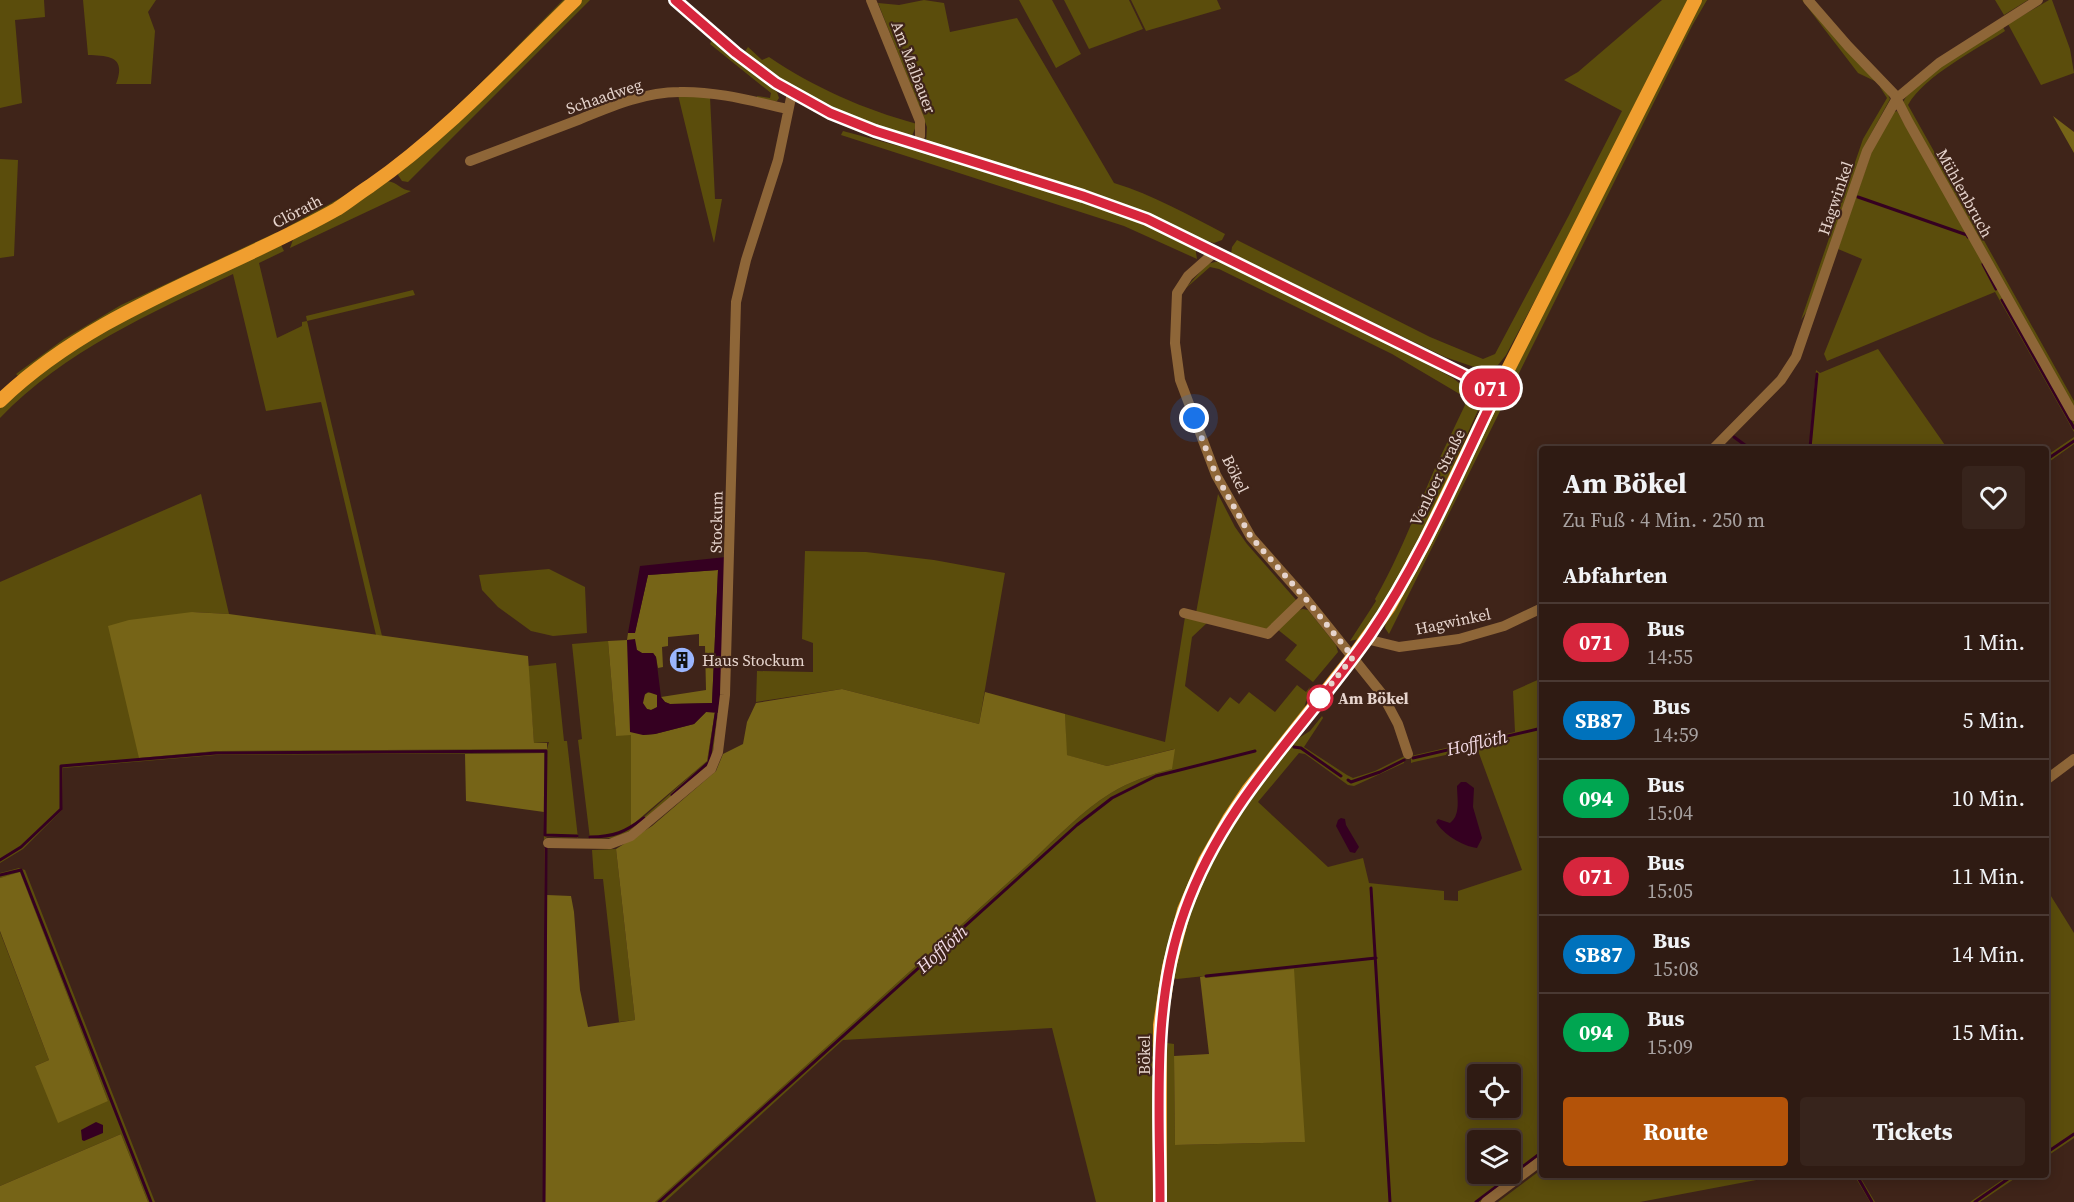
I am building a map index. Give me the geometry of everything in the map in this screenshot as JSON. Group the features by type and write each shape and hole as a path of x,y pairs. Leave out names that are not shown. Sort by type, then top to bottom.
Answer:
{"main road":[{"name":"Clörath","path":"0,401 61,351 104,324 167,291 285,236 339,207 388,173 443,128 575,0"},
{"name":"Venloer Straße","path":"1185,910 1205,861 1229,819 1389,607 1425,541 1497,391 1695,0"},
{"name":"Bökel","path":"1160,1202 1160,1025 1168,967 1185,910"}],"street":[{"path":"675,0 751,65 792,93 854,123 917,145 1118,207 1152,221 1497,391"},
{"name":"Am Malbauer","path":"872,0 920,121 920,136 917,145"},
{"name":"Mühlenbruch","path":"1808,0 1897,98 1914,133 2074,416"},
{"name":"Hagwinkel","path":"1716,446 1781,380 1796,357 1867,151 1897,98 1939,63 2038,0"},
{"name":"Schaadweg","path":"470,161 609,108 661,93 713,94 788,109"},
{"name":"Stockum","path":"548,843 610,844 631,836 711,769 718,752 725,695 736,302 746,260 780,153 792,93"},
{"name":"Bökel","path":"1215,252 1188,276 1177,293 1175,343 1180,380 1216,475 1251,537 1305,598 1389,705 1408,754"},
{"path":"1184,613 1268,634 1305,598"},
{"name":"Hagwinkel","path":"1366,639 1398,647 1459,639 1504,626 1539,609"},
{"path":"2049,778 2074,759"},
{"path":"1486,1202 1539,1162"}],"shaded area":[{"path":"0,0 44,0 45,17 15,20 22,103 0,108"},
{"path":"83,0 156,0 148,12 155,31 151,84 116,84 119,75 118,63 110,57 88,55"},
{"path":"563,0 569,0 453,114 376,179 291,229 287,227 367,181 420,140 469,95"},
{"path":"582,0 590,0 408,182 402,181 398,175 399,172 468,113"},
{"path":"924,0 944,3 950,32 1017,18 1114,183 1157,199 1225,234 1222,240 1214,243 1137,209 926,143 927,127 878,3 899,5"},
{"path":"1019,0 1052,0 1081,54 1056,68"},
{"path":"1064,0 1129,0 1143,29 1089,49"},
{"path":"1131,0 1217,0 1221,9 1146,31"},
{"path":"1662,0 1689,0 1585,206 1506,355 1498,365 1480,369 1445,357 1231,254 1232,247 1237,240 1430,337 1483,359 1495,354 1622,111 1564,80 1578,72"},
{"path":"1701,0 1707,0 1389,634 1385,628 1386,618 1403,594 1468,467"},
{"path":"1802,0 1805,0 1854,57 1881,84 1858,73"},
{"path":"1995,0 2028,0 2004,15"},
{"path":"2052,0 2070,49 2074,73 2041,85 2008,24"},
{"path":"2003,27 2005,31 1938,74 1916,94 1908,105 2074,401 2074,412 1903,103 1908,94 1932,73"},
{"path":"712,40 777,92 779,98 777,101 757,100 757,96 770,98 771,93 710,44"},
{"path":"748,47 762,60 769,57 840,96 878,112 917,124 911,138 826,106 788,85 744,53"},
{"path":"1881,84 1890,99 1866,143 1807,311 1801,320 1863,139 1887,98 1880,87"},
{"path":"678,95 710,97 715,199 722,199 714,243"},
{"path":"1897,111 2074,421 2074,432 1995,292 1827,361 1824,354 1862,259 1838,249 1874,145 1894,112"},
{"path":"2053,116 2074,132 2074,153"},
{"path":"843,131 1086,202 1136,220 1195,246 1197,259 1124,226 841,135"},
{"path":"0,159 18,160 14,256 0,258"},
{"path":"387,181 411,191 290,248 294,237"},
{"path":"277,232 274,236 23,374 18,376 16,374 64,339 121,305"},
{"path":"281,245 284,251 259,263 277,338 302,326 302,322 307,321 382,636 376,635 321,402 266,411 233,274 140,319 80,353 25,394 0,418 0,406 57,359 130,315"},
{"path":"1223,260 1325,309 1453,378 1472,394 1479,408 1422,535 1384,603 1359,639 1350,641 1376,601 1400,551 1465,405 1463,396 1392,354 1219,269 1210,267 1185,289 1207,264"},
{"path":"413,290 415,295 307,321 306,316"},
{"path":"1878,349 1946,446 1809,446 1816,370 1820,373"},
{"path":"2074,437 2074,444 2049,462 2049,454"},
{"path":"201,494 229,614 192,612 139,758 216,751 547,749 549,742 534,743 528,666 556,663 578,838 547,837 544,840 543,753 216,755 63,768 62,810 23,849 0,863 0,582"},
{"path":"1218,494 1235,527 1247,544 1297,601 1267,631 1196,613"},
{"path":"805,551 866,552 934,560 1005,573 979,724 842,689 756,702 757,671 813,672 813,643 802,639"},
{"path":"726,557 718,713 706,712 694,724 643,735 630,732 627,640 635,639 637,650 642,653 653,653 656,657 661,697 665,702 670,704 712,703 718,570 648,575 635,633 628,633 640,566","holes":["648,692 657,695 657,707 647,709 643,703 645,694"]},
{"path":"549,569 585,587 587,633 553,636 531,631 498,607 482,590 479,575"},
{"path":"718,570 712,703 670,704 661,697 706,690 705,646 699,646 699,634 668,637 668,646 662,647 663,667 658,668 653,653 642,653 637,650 643,735 694,724 706,712 715,712 707,761 631,826 631,735 616,736 608,641 627,640 628,633 635,632 648,575"},
{"path":"1308,610 1336,645 1338,652 1313,682 1285,660 1297,645 1277,629 1295,611"},
{"path":"192,612 229,614 528,656 534,743 547,743 547,749 216,751 139,758 108,626 129,620"},
{"path":"1185,617 1208,622 1192,637 1185,686 1218,712 1230,697 1239,704 1249,692 1275,712 1297,685 1306,692 1310,687 1303,712 1219,826 1168,948 1154,1202 1096,1202 1052,1028 843,1040 665,1202 655,1202 1080,816 1118,789 1171,769 1174,749 1107,766 1066,755 1065,714 1165,742"},
{"path":"608,641 616,735 631,735 632,825 707,761 715,712 718,713 716,736 711,758 703,771 630,831 614,838 590,839 578,740 582,739 572,644"},
{"path":"1539,679 1539,1158 1521,1172 1521,1130 1467,1130 1467,1184 1505,1184 1481,1202 1165,1202 1167,1043 1174,1044 1175,1145 1304,1142 1205,976 1177,979 1171,977 1192,905 1210,866 1235,818 1291,743 1310,731 1322,716 1323,718 1304,747 1353,778 1375,771 1405,756 1404,763 1354,786 1348,785 1305,754 1299,753 1258,802 1328,867 1363,858 1369,883 1444,891 1444,900 1458,901 1458,891 1522,870 1477,748 1411,763 1411,756 1515,732 1513,691"},
{"path":"842,689 979,724 985,692 1065,714 1067,755 1107,766 1175,749 1172,769 1125,785 1100,800 1080,816 655,1202 545,1202 547,895 571,896 580,990 588,1027 635,1020 616,849 652,826 716,771 723,754 743,744 747,722 756,703"},
{"path":"651,692 657,695 660,701 657,707 651,710 645,707 642,701 645,695"},
{"path":"544,753 544,812 466,801 465,754"},
{"path":"1461,782 1466,782 1474,788 1473,807 1482,838 1477,848 1453,839 1436,822 1438,819 1450,823 1456,816 1457,786"},
{"path":"1341,818 1345,819 1359,847 1355,853 1350,852 1336,826"},
{"path":"544,848 547,848 545,1202 544,1202"},
{"path":"616,849 635,1020 619,1022 603,879 594,879 592,850"},
{"path":"19,868 25,870 155,1202 148,1202 121,1134 0,1186 0,932 49,1060 35,1066 108,1101 20,873 0,878 0,873"},
{"path":"20,872 108,1101 58,1123 35,1066 49,1060 0,931 0,878"},
{"path":"2049,893 2074,933 2074,1138 2049,1155"},
{"path":"1294,969 1305,1142 1175,1145 1174,1056 1209,1054 1200,977"},
{"path":"96,1122 103,1125 103,1133 82,1140 81,1130"},
{"path":"121,1134 148,1202 0,1202 0,1186"},
{"path":"1539,1171 1539,1178 1766,1178 1640,1202 1498,1202"},
{"path":"1856,1178 1861,1178 1875,1202 1870,1202"},
{"path":"2000,1178 2016,1178 1980,1202 1970,1202 2002,1180"}],"waterway":[{"path":"1858,197 1968,237"},
{"path":"1983,264 1996,289"},
{"path":"2002,300 2074,428"},
{"path":"1810,446 1817,374"},
{"path":"1734,437 1746,446"},
{"name":"Hofflöth","path":"2049,458 2074,441"},
{"path":"672,795 709,762 716,714"},
{"name":"Hofflöth","path":"1413,758 1539,729"},
{"name":"Hofflöth","path":"1294,747 1301,748 1341,776"},
{"path":"0,860 21,847 61,809 61,766 216,753 546,751 545,835 577,836"},
{"name":"Hofflöth","path":"659,1202 1077,825 1112,798 1156,776 1255,751"},
{"name":"Hofflöth","path":"1348,780 1351,782 1380,772 1404,760"},
{"path":"590,837 619,833 644,818"},
{"path":"544,1202 546,848"},
{"path":"0,875 21,870 151,1202"},
{"path":"1371,888 1390,1202"},
{"path":"1206,976 1376,958"},
{"path":"2049,1151 2074,1134"},
{"path":"1476,1202 1539,1154"},
{"path":"1858,1178 1872,1202"},
{"path":"1975,1202 2009,1178"}],"bus line":[{"name":"071","path":"675,0 736,53 776,83 830,113 875,131 1118,207 1147,219 1497,391 1425,541 1389,607 1229,819 1205,861 1191,894 1168,967 1160,1025 1160,1202"}],"place":[{"name":"Haus Stockum","path":"682,660"},
{"name":"Am Bökel","path":"1320,698"}],"route":[{"path":"1194,418 1216,475 1251,537 1353,657 1320,698"}]}
